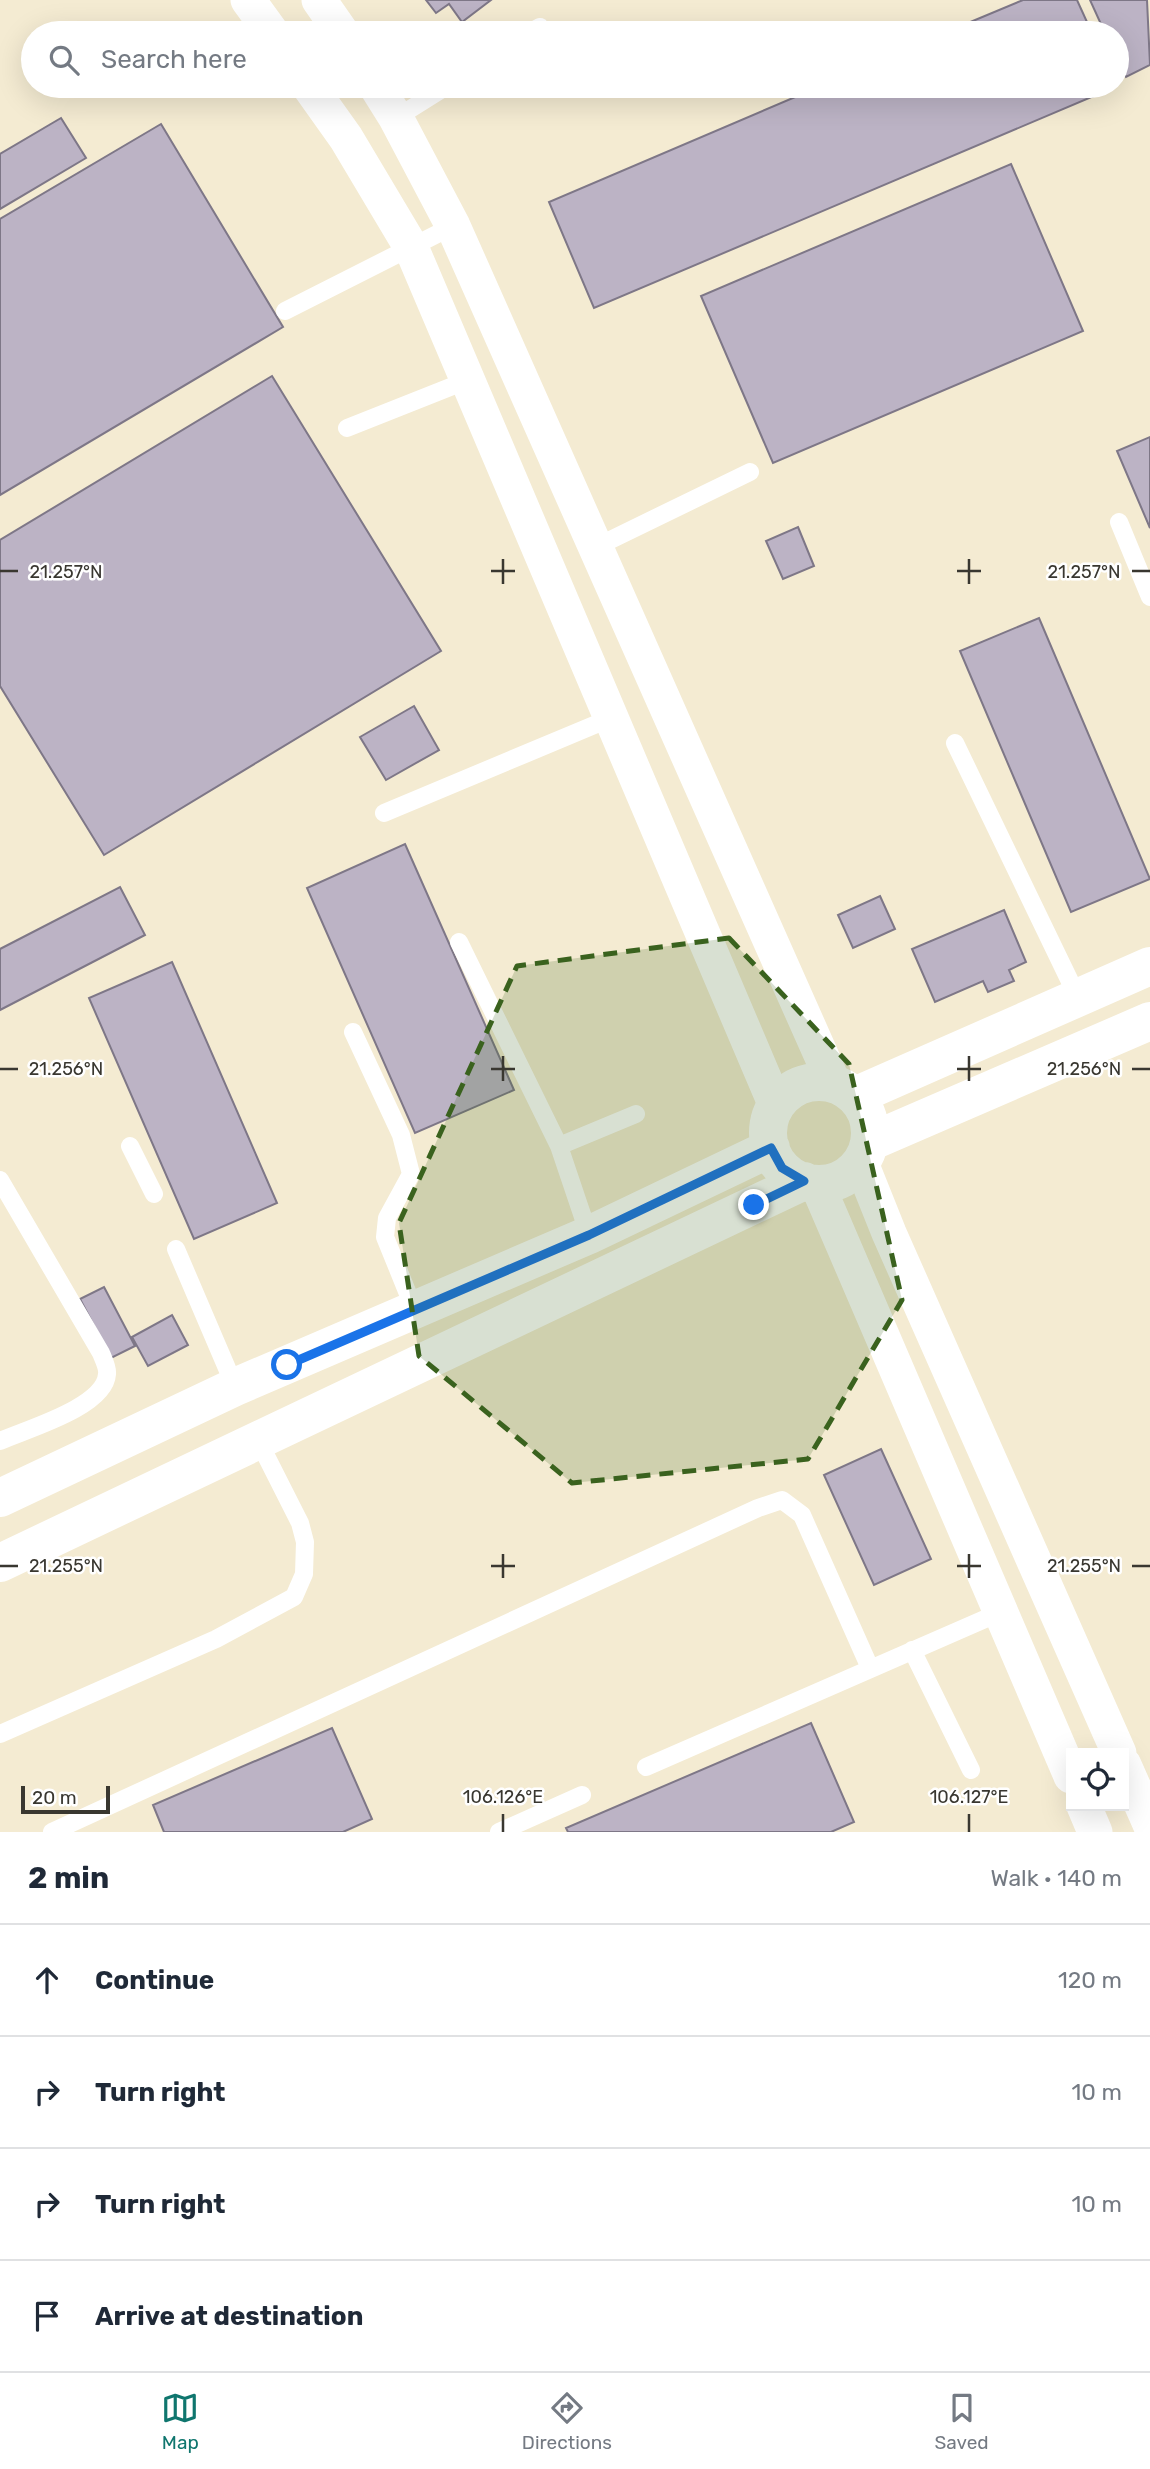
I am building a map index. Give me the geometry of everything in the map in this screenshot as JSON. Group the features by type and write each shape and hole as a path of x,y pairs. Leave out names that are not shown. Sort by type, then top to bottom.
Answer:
{"street":[{"path":"248,0 263,21"},
{"path":"319,0 334,21"},
{"path":"318,98 346,138 411,247 776,1106"},
{"path":"384,98 453,226 844,1090 868,1117 865,1153 888,1233 1117,1748"},
{"path":"1066,1764 810,1183 782,1168 771,1148 769,1120 786,1093 801,1085 818,1082 844,1090 1078,998 1150,966"},
{"path":"0,1563 810,1183 834,1182 849,1175 865,1153 1150,1021"},
{"path":"0,1498 235,1387 589,1235 771,1148"},
{"path":"235,1387 259,1442"},
{"path":"1129,1776 1150,1824"}],"lane":[{"path":"396,118 428,98"},
{"path":"285,311 453,226"},
{"path":"347,428 468,380"},
{"path":"596,547 750,472"},
{"path":"1119,522 1150,597"},
{"path":"384,813 611,718"},
{"path":"955,743 1078,998"},
{"path":"459,942 559,1146 589,1235"},
{"path":"354,1032 401,1135 411,1174 387,1218 385,1237 415,1311"},
{"path":"559,1146 636,1114"},
{"path":"130,1146 153,1194"},
{"path":"0,1180 101,1353 107,1373 100,1392 86,1405 0,1441"},
{"path":"176,1249 235,1387"},
{"path":"0,1734 216,1639 294,1597 304,1574 305,1542 300,1522 259,1442"},
{"path":"52,1832 721,1524 782,1500 802,1515 870,1668"},
{"path":"646,1767 1001,1612"},
{"path":"912,1650 971,1770"},
{"path":"499,1832 582,1794"}],"highlighted area":[{"path":"729,938 849,1064 902,1300 808,1459 572,1483 419,1356 399,1223 517,966"}],"shaded area":[{"path":"0,0 1150,0 1150,1832 0,1832"}],"building":[{"path":"426,0 491,0 463,21 449,4 436,13"},
{"path":"1023,0 1077,0 1087,21 973,21"},
{"path":"1090,0 1147,0 1150,65 1129,76 1129,21 1100,21"},
{"path":"793,98 1089,98 594,308 549,202"},
{"path":"61,118 86,158 0,209 0,154"},
{"path":"161,124 283,327 0,495 0,219"},
{"path":"1011,164 1083,331 773,463 701,296"},
{"path":"272,376 441,651 104,855 0,686 0,540"},
{"path":"1150,437 1150,528 1117,451"},
{"path":"798,527 814,566 783,579 766,541"},
{"path":"1039,618 1150,879 1071,912 960,651"},
{"path":"414,706 439,750 386,780 360,737"},
{"path":"405,844 514,1090 415,1133 307,888"},
{"path":"120,887 145,935 0,1010 0,949"},
{"path":"880,896 895,929 853,948 838,915"},
{"path":"1004,910 1026,962 1009,970 1014,981 988,992 983,981 935,1002 912,949"},
{"path":"172,962 277,1203 194,1239 89,998"},
{"path":"104,1287 135,1346 111,1358 80,1299"},
{"path":"172,1315 188,1345 148,1366 132,1337"},
{"path":"881,1449 931,1559 874,1585 824,1475"},
{"path":"811,1723 854,1822 831,1832 568,1832 566,1828"},
{"path":"332,1728 372,1819 343,1832 164,1832 153,1805"}],"route":[{"path":"287,1365 589,1235 771,1148 782,1168 804,1181 754,1205"}]}
